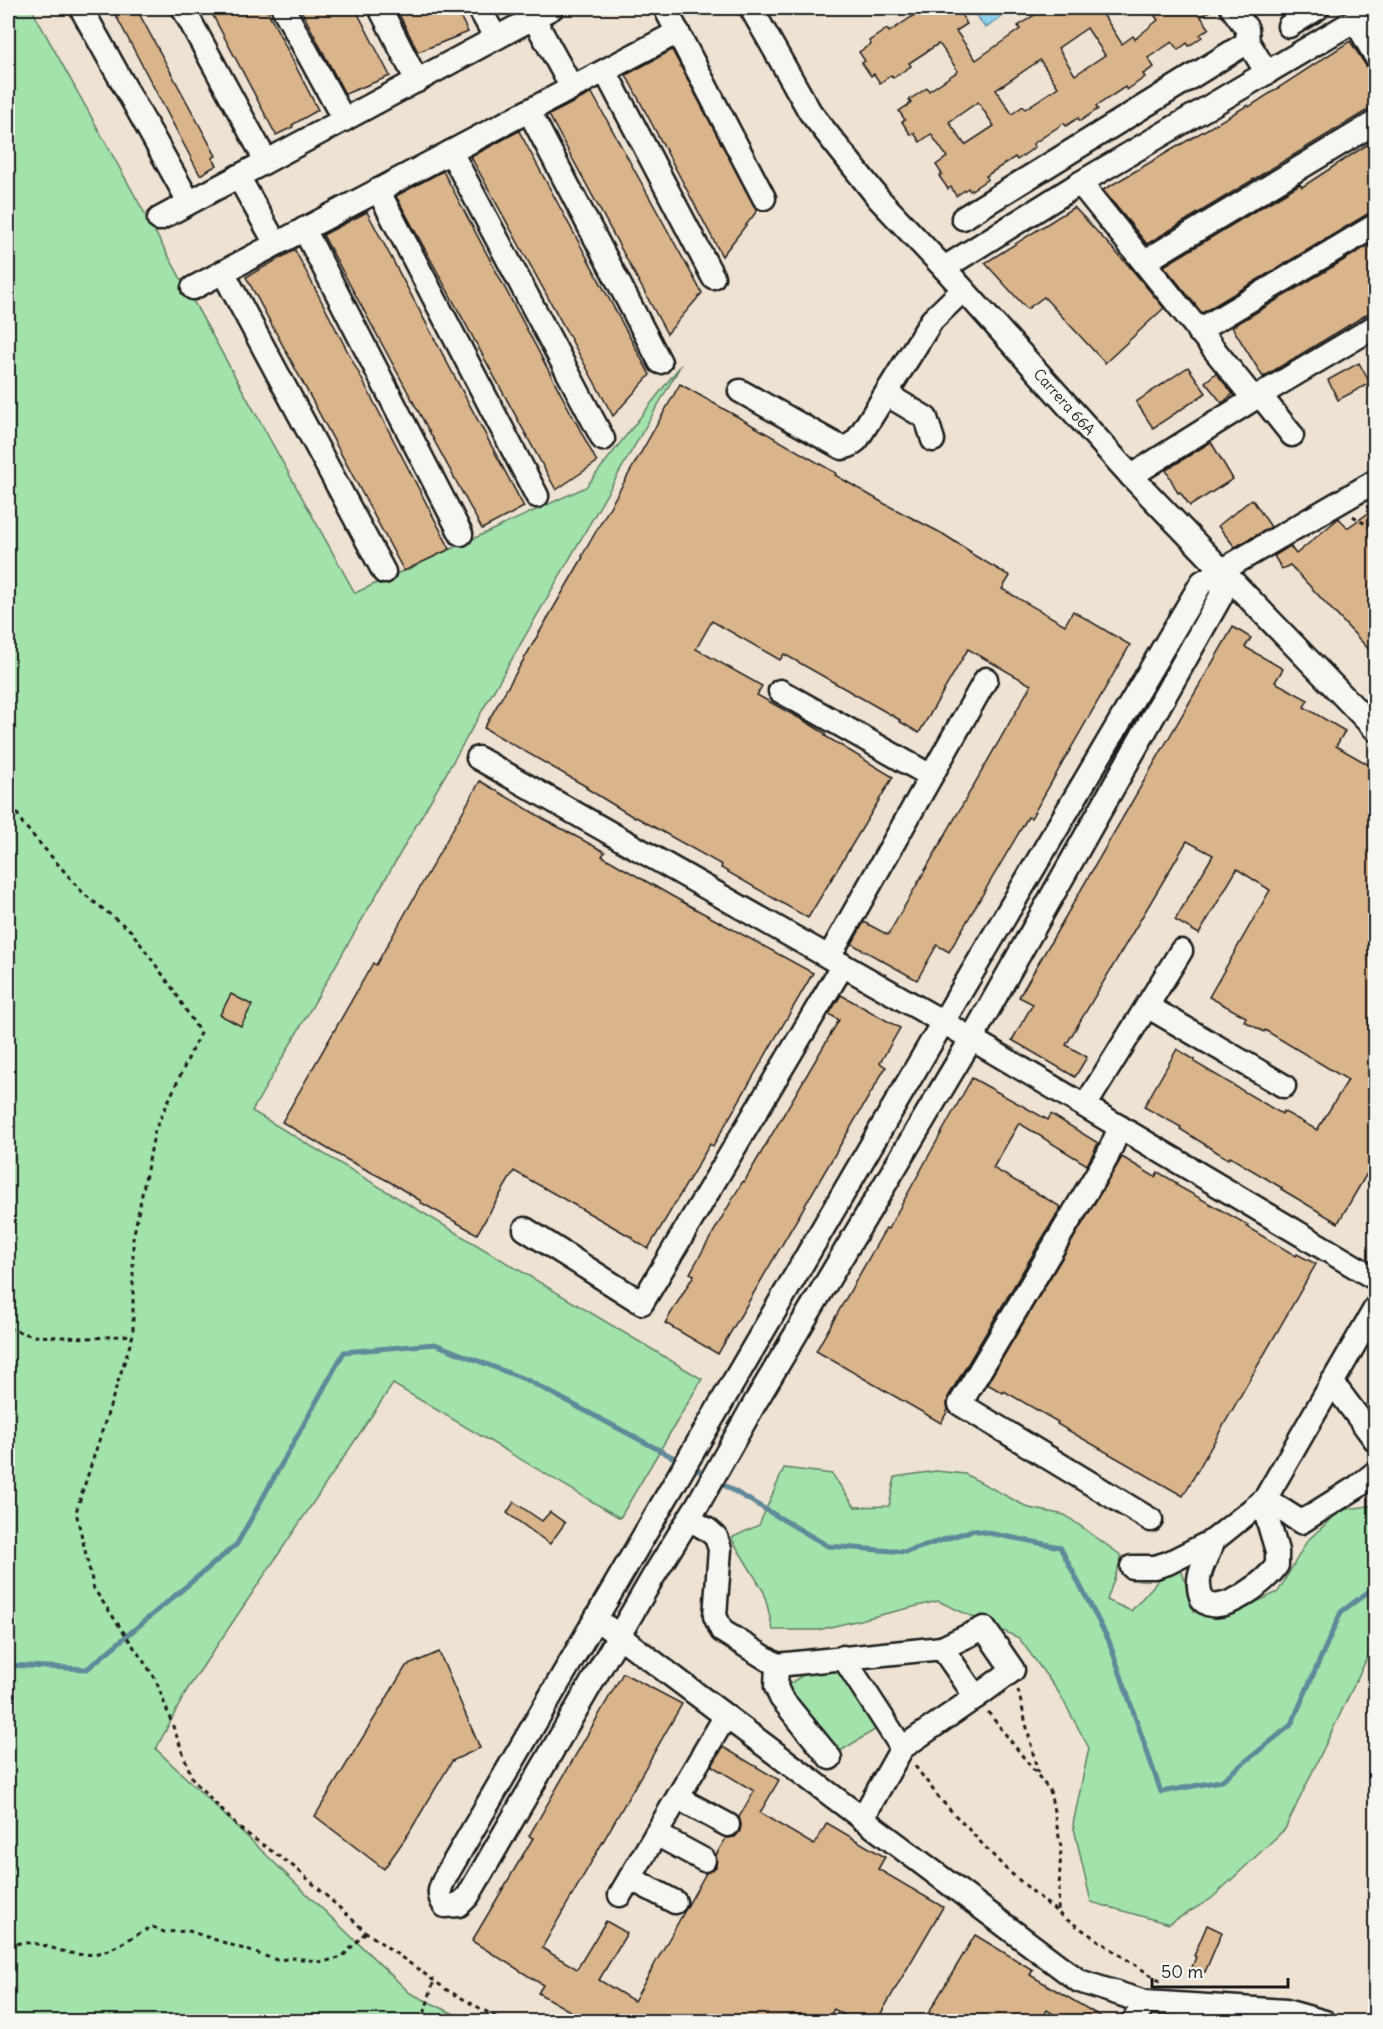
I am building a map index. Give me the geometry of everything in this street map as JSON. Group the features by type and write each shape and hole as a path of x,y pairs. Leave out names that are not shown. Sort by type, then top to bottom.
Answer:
{"street":[{"path":"81,8 189,202"},
{"path":"183,8 266,161"},
{"path":"283,8 344,120"},
{"path":"380,8 417,81"},
{"path":"479,8 496,38"},
{"path":"665,8 764,198"},
{"name":"Carrera 66A","path":"751,8 810,112 879,199 1131,476 1376,730"},
{"name":"Carrera 66A","path":"764,8 777,54"},
{"path":"1232,8 1246,29 1248,42 1267,73"},
{"path":"1289,26 1318,8"},
{"path":"944,268 1080,183 1376,8"},
{"path":"159,219 543,12 572,88"},
{"path":"1355,20 1376,57"},
{"path":"193,288 678,32"},
{"path":"963,218 1248,42"},
{"path":"605,71 713,277"},
{"path":"529,111 660,362"},
{"path":"1144,262 1376,122"},
{"path":"452,152 603,440"},
{"path":"238,176 276,244"},
{"path":"1080,183 1198,331 1292,435"},
{"path":"378,190 537,496"},
{"path":"1198,331 1376,225"},
{"path":"304,229 461,534"},
{"path":"223,272 384,572"},
{"path":"740,391 842,447 849,446 857,440 932,320 963,290"},
{"path":"1131,476 1376,326"},
{"path":"886,394 926,418 933,440"},
{"path":"1222,572 1221,596 972,1038 756,1401 468,1896 459,1905 446,1906 440,1899 439,1890 943,1022 1202,582 1376,481"},
{"path":"525,1229 642,1303 836,961 931,776 986,679"},
{"path":"780,691 931,776"},
{"path":"478,758 972,1038 1376,1279"},
{"path":"1085,1106 1181,951"},
{"path":"1147,1006 1284,1086"},
{"path":"1120,1127 1107,1157 960,1404 1151,1520"},
{"path":"1132,1567 1155,1567 1168,1563 1214,1540 1263,1500 1376,1307"},
{"path":"1332,1382 1376,1441"},
{"path":"1263,1500 1301,1522 1357,1487 1376,1472"},
{"path":"1214,1540 1201,1569 1198,1582 1203,1601 1212,1606 1231,1602 1256,1588 1276,1565 1276,1551 1263,1500"},
{"path":"693,1512 716,1537 720,1549 715,1616 722,1630 777,1665 942,1647 984,1628 1013,1670 902,1748 862,1819"},
{"path":"596,1619 1079,1981 1145,2002 1286,2011 1325,2022"},
{"path":"942,1647 976,1697"},
{"path":"843,1657 902,1748"},
{"path":"777,1665 776,1688 781,1698 830,1758"},
{"path":"675,1902 625,1887 725,1717"},
{"path":"678,1797 728,1826"},
{"path":"656,1834 704,1860"},
{"path":"1133,2022 1145,2002"}],"path":[{"path":"8,797 23,824 84,894 131,931 200,1033 155,1130 133,1239 134,1335 75,1512 94,1589 155,1678 193,1780 239,1828 297,1869 366,1932 434,1980 505,2022"},
{"path":"8,1328 33,1336 93,1338 134,1335"},
{"path":"1013,1670 1038,1776"},
{"path":"976,1697 1050,1791 1061,1847 1058,1912"},
{"path":"902,1748 940,1799 1006,1869 1058,1912 1166,1986"},
{"path":"8,1947 20,1942 72,1955 99,1953 153,1927 164,1932 189,1931 277,1960 295,1958 323,1962 342,1957 366,1932"},
{"path":"422,2022 434,1980"}],"green space":[{"path":"8,8 31,8 355,593 586,487 681,365 252,1111 702,1379 620,1518 393,1384 187,1690 156,1749 410,1993 469,2021 8,2022"},
{"path":"784,1468 832,1474 855,1507 889,1506 895,1477 936,1471 965,1474 1029,1508 1065,1515 1122,1556 1107,1600 1131,1611 1178,1558 1194,1612 1229,1615 1278,1592 1307,1541 1341,1510 1375,1505 1375,1648 1370,1652 1285,1829 1211,1899 1169,1924 1091,1902 1073,1824 1089,1748 1059,1693 1019,1638 938,1601 818,1630 773,1630 764,1592 731,1538 759,1525"},
{"path":"829,1658 878,1728 834,1755 786,1686"}],"water":[{"path":"972,8 1016,8 985,28"}],"building":[{"path":"112,8 136,8 216,156 212,158 217,165 200,175"},
{"path":"209,8 266,8 318,110 292,125 293,127 276,135"},
{"path":"300,8 355,8 390,76 345,94"},
{"path":"396,8 456,8 468,32 418,52"},
{"path":"925,8 957,8 967,24 956,31 976,60 1020,29 1018,26 1045,8 1099,8 1122,44 1133,36 1135,39 1158,20 1149,8 1214,8 1201,17 1209,28 1200,35 1202,37 1189,46 1187,43 1178,50 1172,42 1148,58 1154,67 1143,74 1145,77 1127,90 1125,87 1096,106 1098,109 1080,121 1078,118 1066,126 1064,123 1033,144 1035,147 1017,160 1015,157 986,176 988,179 970,191 968,188 956,196 951,187 948,189 939,176 942,174 936,165 947,157 931,134 920,142 914,133 911,135 902,122 905,120 899,111 911,103 909,100 927,88 929,91 958,71 938,44 909,63 911,66 893,78 891,75 880,83 874,74 871,76 862,63 865,61 859,52 871,44 869,41 887,29 889,32","holes":["1087,28 1105,55 1075,75 1058,48","1040,60 1058,87 1025,109 1023,106 1012,114 996,90","978,102 994,126 965,145 949,122"]},
{"path":"1350,41 1376,81 1376,105 1147,244 1103,190 1248,105 1249,107"},
{"path":"672,50 757,211 722,256 626,75"},
{"path":"592,93 702,293 667,334 549,115"},
{"path":"519,131 650,375 613,416 471,157"},
{"path":"1376,139 1376,212 1369,213 1202,313 1164,266 1300,184 1302,187"},
{"path":"443,171 597,462 556,490 396,196"},
{"path":"1074,207 1129,266 1164,308 1105,363 1044,297 1027,309 985,263"},
{"path":"367,212 524,507 482,529 323,235"},
{"path":"1376,241 1376,309 1263,377 1232,327"},
{"path":"295,250 450,549 404,571 246,277"},
{"path":"1359,363 1370,383 1338,400 1328,380"},
{"path":"1188,367 1206,393 1153,428 1136,402"},
{"path":"1216,373 1233,394 1222,403 1205,382"},
{"path":"680,384 836,473 835,475 885,504 943,534 1010,576 1002,589 1065,625 1073,611 1130,645 1031,818 1028,817 949,952 937,945 917,980 852,944 864,922 888,935 1031,685 968,649 919,733 784,654 780,660 712,621 696,649 762,686 757,695 808,723 826,734 825,736 893,777 808,918 721,868 722,865 635,818 587,787 484,728"},
{"path":"1211,442 1233,479 1190,506 1180,492 1178,493 1166,470"},
{"path":"1252,499 1271,527 1235,547 1218,526"},
{"path":"1376,508 1376,657 1290,565 1282,569 1274,556 1290,546 1296,554 1339,518 1347,528"},
{"path":"1233,627 1251,638 1245,647 1283,669 1275,682 1308,700 1304,707 1345,731 1336,746 1376,769 1376,1158 1338,1223 1230,1157 1228,1159 1180,1129 1181,1127 1144,1107 1177,1049 1195,1060 1194,1062 1282,1114 1283,1111 1317,1130 1348,1080 1265,1030 1264,1032 1244,1021 1246,1017 1209,997 1270,890 1237,869 1199,934 1175,920 1213,855 1187,841 1066,1045 1087,1057 1075,1077 1012,1040 1033,1004 1019,997"},
{"path":"480,781 605,852 602,856 813,973 713,1146 710,1144 648,1249 633,1238 514,1171 477,1234 282,1122 373,963 376,965"},
{"path":"231,994 252,1005 241,1026 220,1015"},
{"path":"841,995 900,1028 880,1063 886,1067 718,1354 665,1323 694,1275 690,1273 839,1020 829,1014"},
{"path":"972,1078 1048,1120 1051,1114 1098,1143 1087,1165 1019,1123 993,1168 1061,1207 948,1397 948,1410 941,1423 816,1351 886,1228 888,1229"},
{"path":"1122,1157 1155,1177 1158,1172 1296,1256 1297,1254 1316,1264 1183,1496 1004,1391 1003,1393 987,1384"},
{"path":"514,1502 542,1521 550,1512 565,1523 550,1544 507,1513"},
{"path":"439,1652 480,1748 452,1761 409,1833 384,1869 315,1816 406,1666"},
{"path":"623,1673 682,1704 542,1948 577,1969 606,1921 627,1933 599,1980 634,2001 706,1873 716,1867 716,1855 726,1838 735,1837 740,1831 739,1817 754,1791 712,1766 723,1747 779,1780 760,1813 814,1845 827,1823 885,1857 878,1869 943,1907 876,2022 856,2022 834,2009 826,2022 589,2022 538,1993 543,1985 472,1941 533,1838 529,1836"},
{"path":"1207,1925 1222,1932 1205,1972 1192,1967 1196,1957 1194,1956"},
{"path":"975,1935 1033,1970 1030,1975 1110,2022 1066,2022 1047,2010 1040,2022 923,2022"}],"waterway":[{"path":"8,1665 87,1669 237,1544 344,1352 435,1344 527,1380 680,1461"},
{"path":"691,1466 709,1476"},
{"path":"717,1481 828,1546 906,1552 973,1530 1060,1547 1109,1641 1161,1792 1221,1781 1291,1725 1341,1612 1376,1586"}]}
